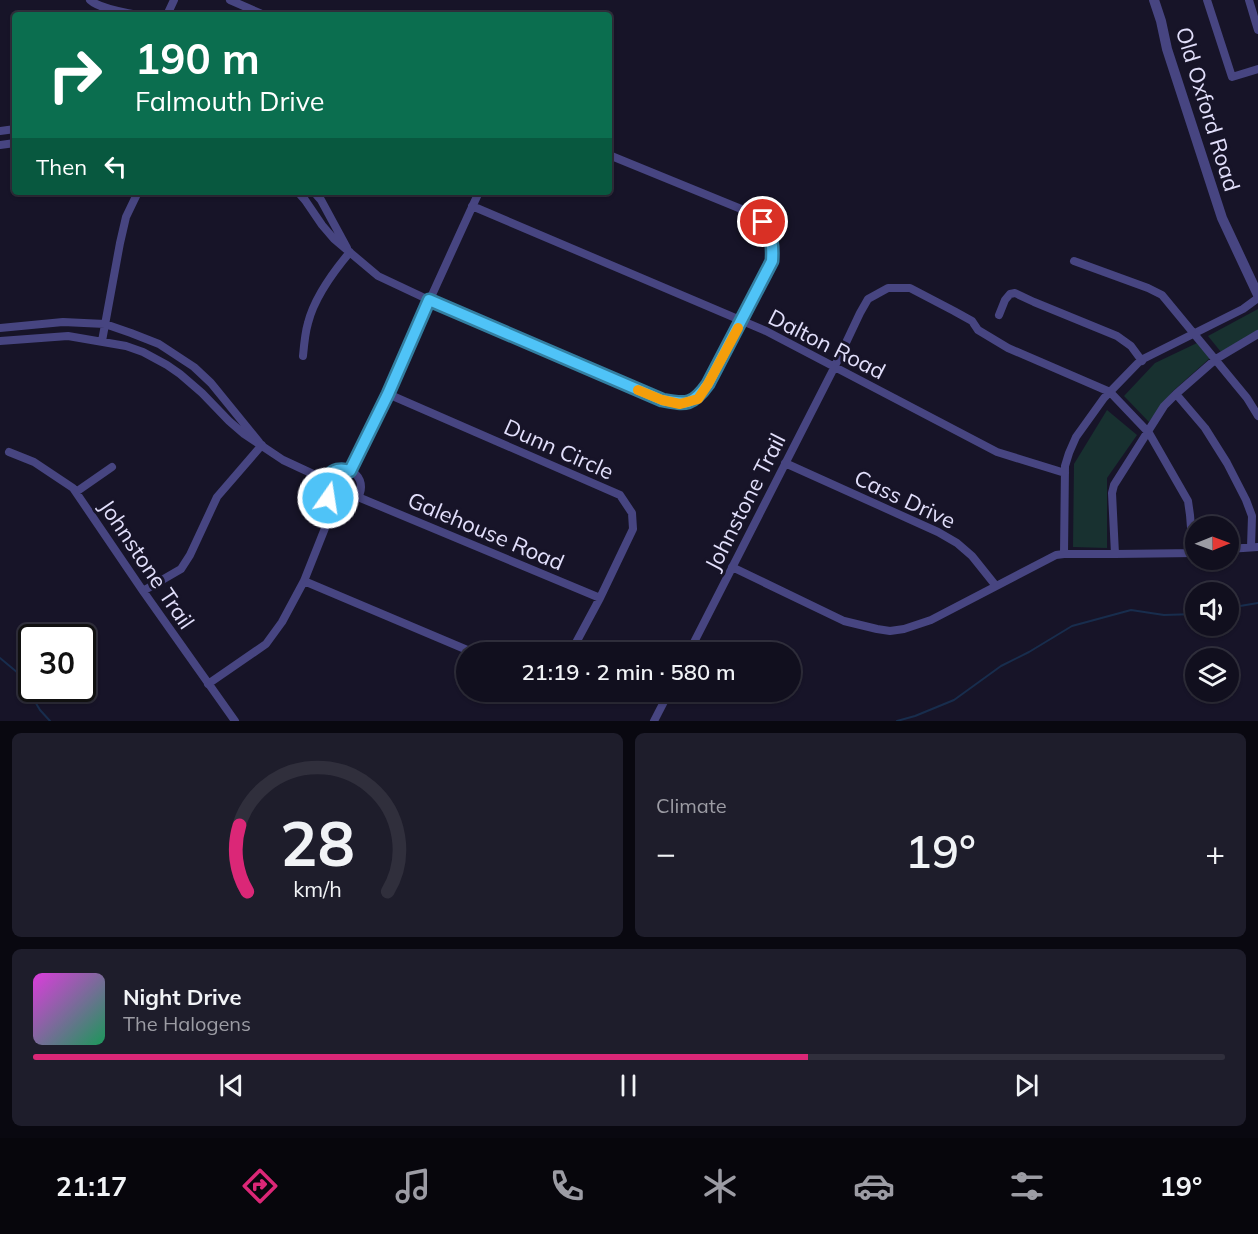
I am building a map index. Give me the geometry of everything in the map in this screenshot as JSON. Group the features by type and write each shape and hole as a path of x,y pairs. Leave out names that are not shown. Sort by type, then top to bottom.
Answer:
{"street":[{"path":"90,0 100,6 125,12"},
{"path":"230,0 257,12"},
{"name":"Old Oxford Road","path":"1154,0 1167,49 1222,218 1258,296"},
{"path":"1207,0 1232,77 1258,69"},
{"path":"1249,0 1258,30"},
{"path":"301,195 322,225 378,276 662,400 680,404 698,399 772,261 773,244 769,230 751,213 612,156"},
{"path":"102,341 126,217 137,195"},
{"path":"317,195 350,252"},
{"path":"350,471 388,394 478,195"},
{"name":"Dalton Road","path":"472,206 766,332 997,452 1065,474"},
{"path":"303,356 308,321 335,269 350,252"},
{"path":"1074,261 1162,295 1247,398 1258,416"},
{"name":"Johnstone Trail","path":"694,642 868,299 888,288 910,288 972,321 978,330 1000,343 1110,392"},
{"path":"999,315 1005,300 1010,294 1016,293 1117,336 1131,346 1142,360"},
{"path":"1064,554 1065,466 1076,437 1104,399 1142,360 1243,309 1258,296"},
{"path":"0,328 63,322 105,324 159,344 194,367 211,382 262,446"},
{"path":"1115,554 1112,493 1114,485 1147,431 1164,406 1216,359 1258,334"},
{"path":"0,341 69,336 126,346 143,352 185,378 244,434 283,460 326,480"},
{"path":"185,378 194,367"},
{"path":"1110,392 1147,431 1188,501 1190,516"},
{"name":"Dunn Circle","path":"388,394 620,495 632,513 633,529 576,642"},
{"path":"1176,394 1204,428 1246,500 1252,516 1255,547 1239,548"},
{"path":"143,591 181,569 217,497 262,446"},
{"name":"Johnstone Trail","path":"9,452 34,462 73,488 235,721"},
{"name":"Cass Drive","path":"785,463 938,532 957,543 972,556 996,586"},
{"path":"76,492 112,467"},
{"path":"339,470 350,471 358,477 361,487 358,497 348,505 334,503 328,498 325,489 326,480 339,470"},
{"name":"Galehouse Road","path":"358,497 600,597"},
{"path":"208,684 266,644 282,622 304,581 334,503"},
{"path":"732,567 844,621 890,631 931,620 1047,559 1064,554 1185,553"},
{"path":"304,581 456,646"},
{"path":"654,721 664,702"}],"green space":[{"path":"1258,309 1258,330 1221,352 1208,336"},
{"path":"1197,343 1210,358 1173,391 1149,422 1124,396 1155,363"},
{"path":"1107,410 1137,435 1107,478 1107,548 1073,547 1074,464"}],"waterway":[{"path":"1239,606 1258,603"},
{"path":"897,721 954,700 1001,666 1072,626 1131,610 1164,615 1185,614"},
{"path":"0,658 18,673 40,710 50,721"}],"slow traffic":[{"path":"638,390 662,400 680,404 698,399 738,328"}],"route":[{"path":"328,498 325,489 326,480 329,475 339,470 350,471 388,394 429,300 662,400 680,404 698,399 772,261 773,244 769,230 763,222"}]}
